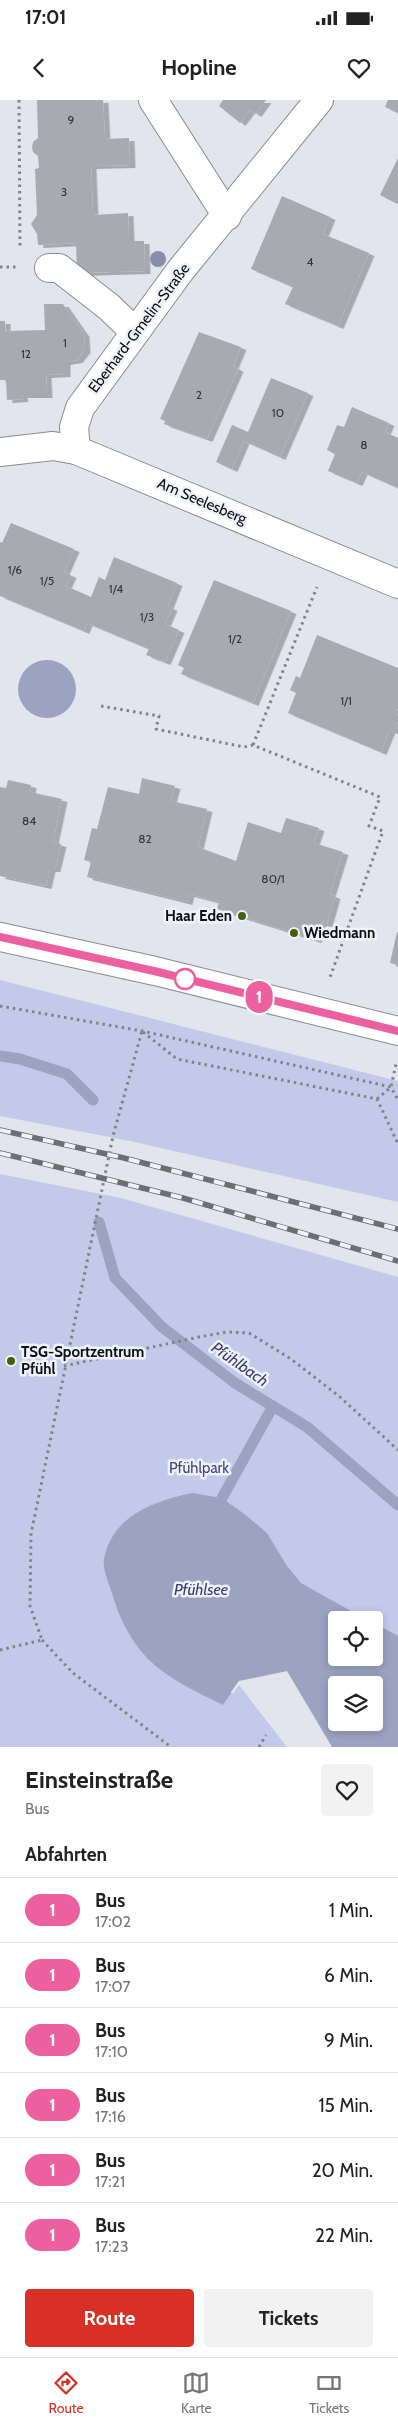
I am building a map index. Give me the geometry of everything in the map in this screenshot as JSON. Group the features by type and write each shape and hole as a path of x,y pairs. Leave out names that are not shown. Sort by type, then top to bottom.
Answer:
{"street":[{"path":"153,100 227,216"},
{"name":"Eberhard-Gmelin-Straße","path":"76,450 74,427 80,408 180,272 319,100"},
{"path":"49,268 59,268 109,307 135,332"},
{"name":"Am Seelesberg","path":"0,452 53,446 76,450 398,584"},
{"path":"0,937 154,971 398,1031"}],"path":[{"path":"19,100 20,241"},
{"path":"253,745 316,590"},
{"path":"101,706 159,716 156,729 244,746 253,745 380,797 369,826 383,832 318,1012"},
{"path":"0,1006 142,1031 391,1087 398,1100"},
{"path":"142,1031 177,1059 377,1100"},
{"path":"142,1031 113,1136 64,1366 31,1534 30,1606 42,1640 73,1673 171,1747"},
{"path":"377,1100 391,1087 398,1058"},
{"path":"377,1100 398,1144"},
{"path":"64,1366 199,1336 227,1332 248,1333 266,1343 340,1397 398,1450"},
{"path":"0,1650 42,1640"},
{"path":"260,1747 266,1735"}],"green space":[{"path":"0,980 398,1081 398,1202 130,1141 0,1116"},
{"name":"Pfühlpark","path":"0,1174 121,1198 398,1277 398,1747 0,1747"}],"water":[{"path":"47,660 58,662 68,668 74,678 76,689 74,700 68,710 58,716 47,718 36,716 26,710 20,700 18,689 20,678 26,668 36,662"},
{"name":"Pfühlsee","path":"192,1493 222,1498 267,1533 287,1566 301,1583 351,1611 328,1611 328,1666 383,1666 383,1628 398,1636 398,1747 290,1747 239,1681 223,1705 174,1679 148,1659 126,1628 118,1611 105,1571 104,1559 109,1544 125,1521 150,1506"}],"pier":[{"path":"287,1671 332,1747 287,1747 239,1685 233,1694 231,1692 239,1681"}],"building":[{"path":"37,100 103,100 105,139 129,138 130,165 91,166 93,215 128,213 129,241 144,241 145,271 77,273 76,243 38,245 37,234 31,224 37,215 35,169 39,168 38,156 33,152 32,147 33,142 38,138"},
{"path":"223,100 266,100 256,114 250,110 240,123 219,106"},
{"path":"388,100 398,100 398,113 385,107"},
{"path":"398,158 398,204 380,195"},
{"path":"282,196 330,217 323,234 369,253 338,326 285,304 293,287 251,269"},
{"path":"44,304 63,304 84,334 85,350 77,360 65,362 65,374 46,375 47,395 22,395 23,399 7,400 6,380 0,380 0,321 5,321 5,331 45,330"},
{"path":"199,332 241,347 233,366 238,369 207,439 164,424 165,421 160,419"},
{"path":"271,378 308,393 280,457 244,441 232,469 216,462 232,425 248,432"},
{"path":"352,407 389,423 385,432 398,438 398,488 362,472 357,483 328,471 335,454 327,450 337,425 344,427"},
{"path":"11,523 74,549 64,572 71,575 66,586 91,597 99,577 105,580 114,557 177,583 168,606 172,608 165,624 179,630 165,662 146,655 149,649 87,623 84,631 0,596 0,542 2,543"},
{"path":"214,580 291,611 253,703 181,674 184,668 178,665"},
{"path":"317,635 398,668 398,708 396,714 398,715 398,721 394,732 390,730 381,752 288,713 296,693 290,690 296,676 300,678"},
{"path":"142,778 175,786 171,801 207,809 198,847 236,861 248,822 281,833 286,818 319,828 314,843 343,852 330,894 335,896 327,924 321,923 316,940 217,909 219,902 189,894 187,902 87,877 91,862 84,860 92,828 97,829 108,787 139,794"},
{"path":"8,780 31,785 30,792 62,799 53,842 61,844 55,869 50,869 46,886 0,876 0,787 6,788"},
{"path":"398,932 398,965 390,963"}],"waterway":[{"name":"Pfühlbach","path":"0,1056 20,1059 67,1074 93,1100"},
{"name":"Pfühlbach","path":"99,1222 115,1278 162,1327 235,1383 307,1427 398,1505"},
{"path":"222,1498 273,1406"}],"railway":[{"path":"0,1130 124,1158 398,1229"},
{"path":"0,1153 183,1198 398,1261"}],"bus line":[{"name":"1","path":"0,937 154,971 398,1031"}],"place":[{"name":"Haar Eden","path":"242,916"},
{"name":"Wiedmann","path":"294,933"},
{"name":"TSG-Sportzentrum Pfühl","path":"11,1361"}]}
